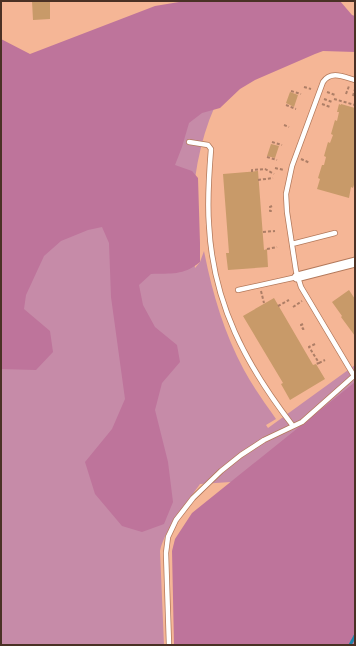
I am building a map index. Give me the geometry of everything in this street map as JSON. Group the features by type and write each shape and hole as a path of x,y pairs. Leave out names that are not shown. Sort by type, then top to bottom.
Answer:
{"street":[{"path":"297,277 355,262"}],"lane":[{"path":"169,645 166,553 171,528 194,498 221,471 257,444 276,433 302,422 355,376 307,298 297,277 287,212 286,194 294,157 325,79 336,75 355,80"},
{"path":"189,142 208,144 210,149 208,195 210,240 216,280 228,318 243,352 254,372 293,426"},
{"path":"292,244 335,233"},
{"path":"238,290 297,277"}],"path":[{"path":"304,87 311,89"},
{"path":"353,96 355,90"},
{"path":"292,91 301,94"},
{"path":"326,92 335,95"},
{"path":"334,99 355,104"},
{"path":"286,105 296,109"},
{"path":"284,126 289,127"},
{"path":"272,142 282,145"},
{"path":"267,157 277,160"},
{"path":"252,172 252,170 265,169 274,174"},
{"path":"258,180 273,178"},
{"path":"272,206 270,207 270,211 272,211"},
{"path":"263,232 275,231"},
{"path":"266,249 276,248"},
{"path":"293,307 307,298"},
{"path":"278,306 289,300"},
{"path":"303,324 301,325 303,329 306,328"},
{"path":"315,344 309,347 319,363"},
{"path":"316,364 325,360"}],"shaded area":[{"path":"185,1 340,1 352,15 355,16 355,52 323,51 315,54 255,80 240,89 220,108 202,113 189,123 175,165 192,171 198,178 200,262 182,272 151,274 139,285 143,305 155,327 177,345 180,362 162,383 155,410 168,462 173,502 164,524 142,532 122,526 95,494 85,462 112,429 125,399 111,297 109,243 102,227 88,230 61,241 44,256 26,295 24,309 50,331 53,352 36,370 1,369 1,39 30,54 155,6"},
{"path":"237,62 220,95 208,125 197,165 192,207 195,268 200,262 204,251 215,297 230,342 259,395 276,419 266,425 268,428 355,365 355,398 246,481 200,484 171,526 162,543 160,551 164,645 1,645 1,63"},
{"path":"355,382 355,645 174,645 172,551 175,539 192,513"}],"building":[{"path":"32,1 50,1 50,19 33,20"},
{"path":"290,92 298,95 294,107 286,103"},
{"path":"339,104 355,108 355,182 353,188 351,187 349,198 317,189 320,179 318,178 322,165 324,165 326,157 324,156 328,142 330,143 333,135 331,134 335,120 337,121"},
{"path":"271,144 279,146 275,158 267,156"},
{"path":"258,171 264,250 267,249 268,267 228,270 226,253 229,253 223,174"},
{"path":"349,290 355,299 355,336 332,302"},
{"path":"274,298 313,365 316,364 325,379 290,400 281,384 283,383 243,316"}],"waterway":[{"path":"350,645 355,636"}]}
